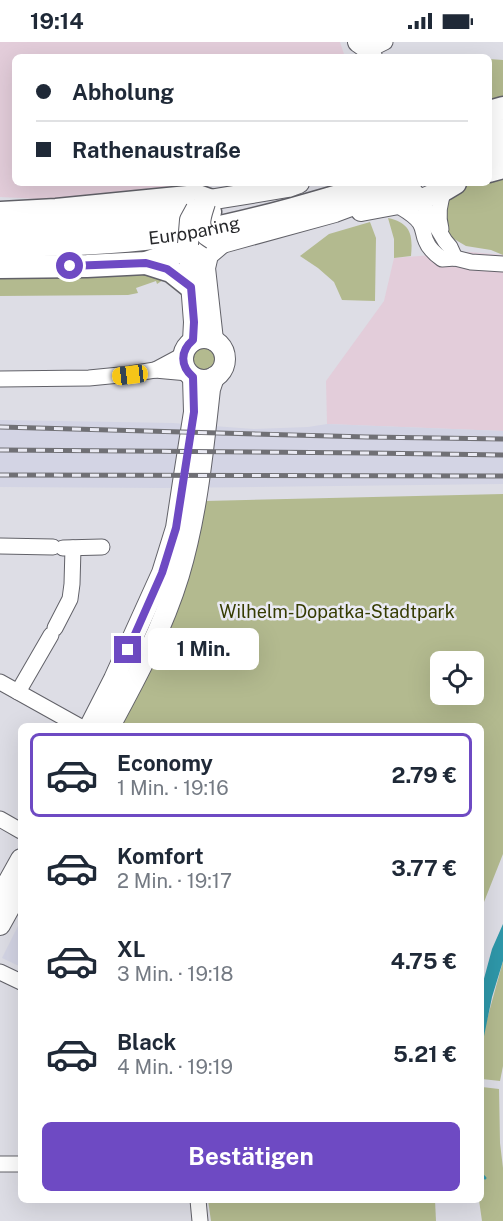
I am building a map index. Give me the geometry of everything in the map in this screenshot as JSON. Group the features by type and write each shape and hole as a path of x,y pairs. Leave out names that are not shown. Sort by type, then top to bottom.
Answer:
{"highway":[{"name":"Europaring","path":"0,229 55,229 166,220 261,203 320,186"},
{"name":"Europaring","path":"0,245 55,246 148,238 201,231 264,216 388,194"},
{"path":"0,213 56,210 198,196 204,202"},
{"path":"146,263 187,246"},
{"path":"0,267 146,263 167,269 200,293"}],"main road":[{"name":"Europaring","path":"204,202 291,186"},
{"name":"Europaring","path":"187,246 251,235 335,212 354,212 388,194 450,186"},
{"path":"92,723 162,573 176,528 194,412 194,322 208,255 217,241 206,235 200,226 204,202"},
{"path":"200,293 187,246 190,220 204,202"},
{"path":"200,293 226,255 251,235"},
{"path":"219,345 225,358 224,366 214,377 200,380 194,357 219,345"},
{"path":"112,723 157,633 178,576 192,524 210,389 214,377"},
{"path":"0,897 18,864"},
{"path":"0,925 18,893"}],"street":[{"path":"442,235 438,211 441,198 450,186"},
{"path":"413,189 450,246 455,258"},
{"path":"388,194 420,222 426,241 434,253 442,259 455,258 471,262 503,264"},
{"path":"0,380 130,375 155,370 194,357"},
{"path":"0,546 102,547"},
{"path":"18,692 70,599 72,584 62,548"},
{"path":"0,682 74,723"},
{"path":"0,819 18,829"},
{"path":"0,972 18,981"},
{"path":"0,1164 18,1164"},
{"path":"198,1203 200,1221"}],"shaded area":[{"path":"0,42 340,42 344,54 12,54 12,186 209,186 79,201 0,197"},
{"path":"470,252 503,255 503,431 327,424 326,381 384,301 394,258"},
{"path":"0,420 173,423 254,429 327,424 503,431 503,484 164,488 0,487"},
{"path":"18,926 18,966 2,958"}],"green space":[{"path":"492,59 503,60 503,102 492,104"},
{"path":"503,175 503,255 491,250 466,246 449,236 447,228 445,202 465,186 492,186 492,177"},
{"path":"388,218 402,223 409,231 411,256 394,258 394,239"},
{"path":"370,222 376,238 375,301 342,300 334,282 300,256 329,234"},
{"path":"149,270 163,280 157,284 156,281 136,288 138,293 128,295 0,296 0,276"},
{"path":"206,345 215,349 219,358 215,367 206,371 197,367 193,358 197,349"},
{"name":"Wilhelm-Dopatka-Stadtpark","path":"503,494 503,854 484,902 484,723 118,723 205,501"},
{"path":"503,961 503,1066 500,1081 484,1079 485,1027"},
{"path":"484,1087 499,1089 503,1221 482,1221 479,1203 484,1203"},
{"path":"208,1203 435,1203 436,1221 211,1221"}],"water":[{"path":"503,924 503,961 492,997 484,1036 484,979 492,949"}],"railway":[{"path":"0,427 503,439"},
{"path":"0,450 503,455"},
{"path":"0,475 503,476"}],"route":[{"path":"70,266 146,263 171,271 191,287 193,340 184,351 183,359 185,368 193,377 194,412 176,528 162,573 128,650"}]}
